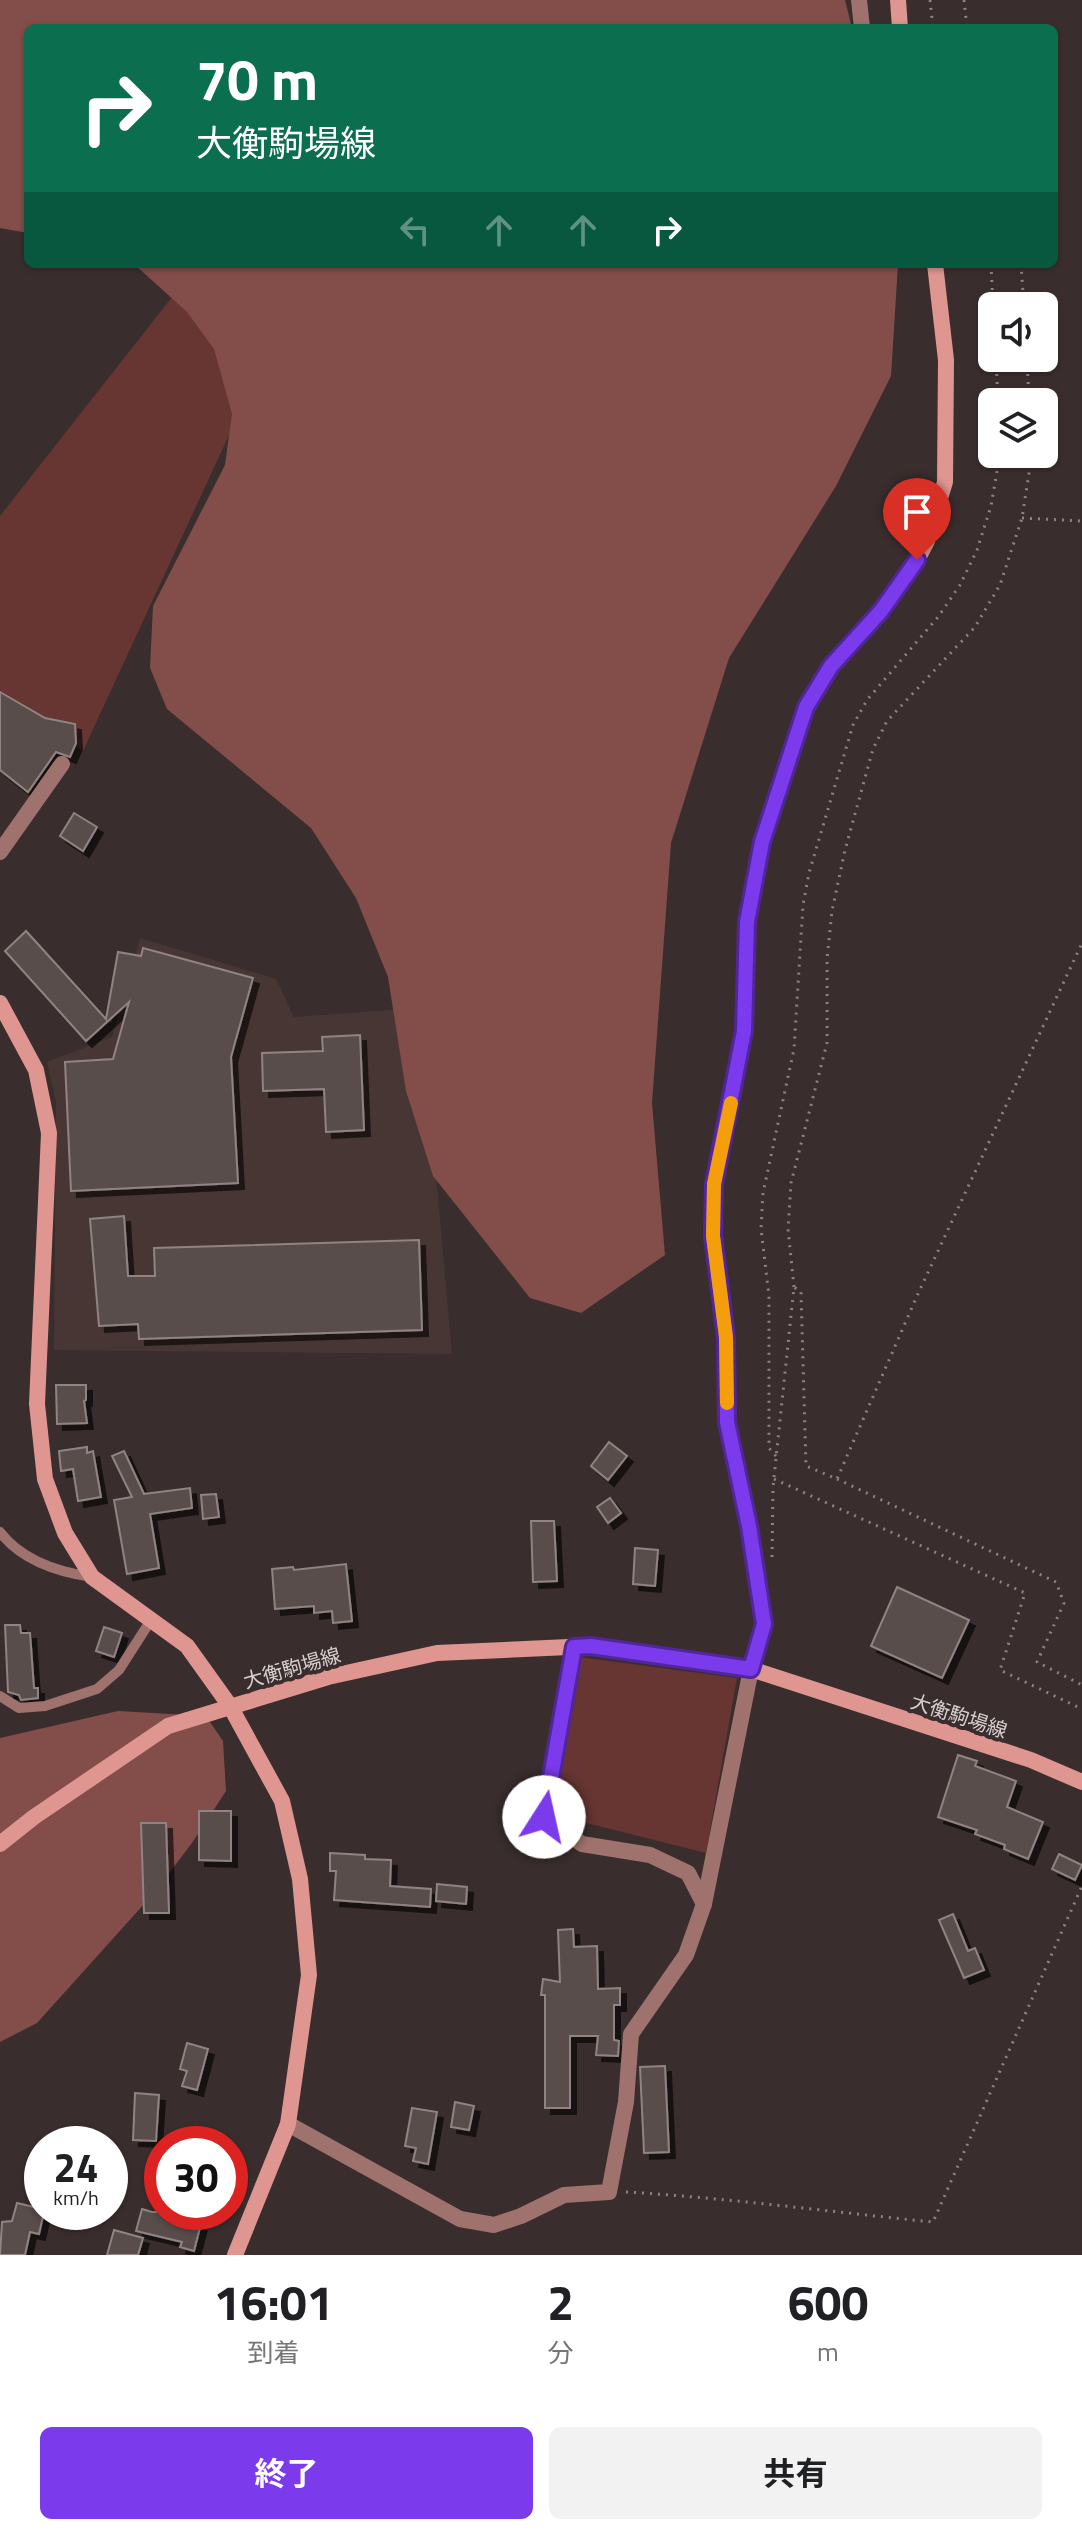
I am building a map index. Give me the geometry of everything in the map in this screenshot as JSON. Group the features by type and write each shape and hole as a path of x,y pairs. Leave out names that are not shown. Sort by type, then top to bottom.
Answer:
{"street":[{"path":"859,0 862,24"},
{"path":"898,0 900,24"},
{"path":"288,2124 460,2219 494,2225 564,2195 609,2192 626,2102 631,2034 686,1955 704,1904 751,1669 764,1624 749,1526 727,1422 726,1337 713,1236 714,1184 744,1031 747,922 762,842 806,707 831,666 906,579 927,541 940,500 945,482 946,360 935,268"},
{"path":"3,843 62,764"},
{"name":"大衡駒場線","path":"0,1003 36,1070 49,1133 37,1404 45,1479 65,1533 92,1577 187,1646 230,1706 328,1677 437,1653 591,1646 751,1669 1031,1760 1082,1782"},
{"path":"574,1647 544,1817 582,1844 650,1855 688,1873 704,1904"},
{"path":"0,1844 34,1817 168,1726 230,1706 282,1801 300,1879 309,1975 288,2124 235,2255"}],"lane":[{"path":"0,1532 8,1544 46,1566 92,1577"},
{"path":"0,1696 19,1708 45,1706 97,1689 119,1670 151,1620"}],"path":[{"path":"930,0 933,24"},
{"path":"964,0 967,24"},
{"path":"991,268 992,292"},
{"path":"1021,268 1023,292"},
{"path":"776,1456 769,1448 769,1296 761,1229 762,1205 794,1049 802,919 809,873 853,725 867,700 938,617 960,585 977,550 991,506 998,468"},
{"path":"772,1559 774,1479 794,1287 788,1229 791,1183 827,1043 827,959 832,911 845,850 873,749 887,721 975,627 1000,585 1022,518 1030,468"},
{"path":"1022,518 1082,521"},
{"path":"837,1479 917,1296 1082,943"},
{"path":"794,1287 801,1292 806,1466 1056,1582 1064,1603 1037,1662 1082,1685"},
{"path":"774,1479 1025,1593 1000,1670 1082,1709"},
{"path":"609,2192 711,2197 933,2222 1082,1886"}],"shaded area":[{"path":"0,0 845,0 851,24 24,24 24,232 0,228"},
{"path":"138,268 898,268 891,376 836,486 729,658 671,843 652,1103 665,1255 581,1313 530,1298 433,1176 406,1091 388,977 356,898 311,828 167,709 150,668 153,606 225,465 232,414 214,349 187,312"},
{"path":"176,292 267,353 83,751 0,695 0,516"},
{"path":"140,938 276,979 294,1017 421,1008 452,1354 54,1350 56,1102 47,1062 112,1037"},
{"path":"579,1657 737,1678 706,1853 551,1814"},
{"path":"118,1711 206,1716 223,1741 226,1791 154,1893 37,2023 0,2042 0,1738"}],"building":[{"path":"0,692 45,718 75,724 76,743 70,757 56,752 28,792 0,770"},
{"path":"74,813 97,827 83,851 60,836"},
{"path":"26,931 106,1019 118,952 141,956 143,948 253,978 231,1057 238,1183 71,1191 65,1062 113,1059 129,1002 86,1041 5,951"},
{"path":"360,1035 364,1130 326,1132 324,1089 263,1091 262,1053 323,1051 322,1037"},
{"path":"124,1216 128,1276 155,1276 154,1248 419,1240 422,1330 139,1339 138,1324 99,1326 90,1219"},
{"path":"56,1385 86,1385 84,1401 87,1423 57,1424"},
{"path":"609,1442 627,1456 608,1480 591,1466"},
{"path":"87,1447 87,1453 93,1451 101,1497 78,1501 73,1469 61,1471 59,1451"},
{"path":"124,1451 144,1494 190,1488 192,1508 150,1514 159,1568 127,1574 114,1500 132,1497 112,1456"},
{"path":"216,1494 219,1517 203,1519 201,1495"},
{"path":"610,1498 621,1513 608,1523 597,1507"},
{"path":"531,1521 554,1521 557,1581 533,1582"},
{"path":"635,1548 658,1550 655,1586 633,1584"},
{"path":"346,1564 352,1621 333,1623 332,1611 314,1613 314,1606 275,1609 272,1569 293,1567 294,1570"},
{"path":"897,1587 969,1620 942,1678 871,1646"},
{"path":"5,1625 20,1625 21,1633 30,1633 34,1688 38,1688 38,1698 21,1700 19,1695 8,1692"},
{"path":"104,1627 122,1633 114,1657 96,1651"},
{"path":"958,1755 977,1761 975,1766 1016,1781 1007,1807 1043,1822 1028,1859 1004,1849 1005,1845 975,1834 977,1830 938,1817"},
{"path":"199,1811 231,1811 231,1861 199,1860"},
{"path":"141,1823 166,1823 169,1913 144,1913"},
{"path":"330,1853 391,1860 390,1886 431,1889 430,1907 334,1900 336,1871 330,1871"},
{"path":"1059,1854 1082,1865 1075,1880 1052,1869"},
{"path":"437,1884 467,1887 466,1904 436,1901"},
{"path":"953,1914 968,1951 975,1948 984,1970 964,1978 939,1920"},
{"path":"573,1929 574,1947 597,1946 598,1989 620,1988 620,2005 614,2005 614,2040 619,2041 618,2056 596,2055 598,2036 570,2036 570,2108 545,2108 543,1979 560,1982 558,1930"},
{"path":"187,2043 208,2049 197,2090 182,2086 187,2071 180,2069"},
{"path":"665,2066 669,2152 644,2153 640,2067"},
{"path":"135,2093 159,2095 157,2126 144,2126 144,2140 133,2140"},
{"path":"455,2102 474,2106 469,2130 451,2127"},
{"path":"412,2108 437,2112 428,2164 413,2161 416,2148 405,2146"},
{"path":"17,2203 24,2205 24,2230 40,2230 39,2234 30,2232 25,2255 0,2255 2,2222 12,2221"},
{"path":"142,2209 144,2230 199,2230 194,2251 180,2247 182,2242 136,2231"},
{"path":"114,2230 143,2238 138,2255 107,2255"}],"slow traffic":[{"path":"727,1403 726,1337 713,1236 714,1184 731,1103"}],"route":[{"path":"544,1817 574,1647 591,1646 751,1669 758,1647 764,1624 749,1526 727,1422 726,1337 713,1236 714,1184 744,1031 747,922 762,842 806,707 831,666 881,611 917,560"}]}
